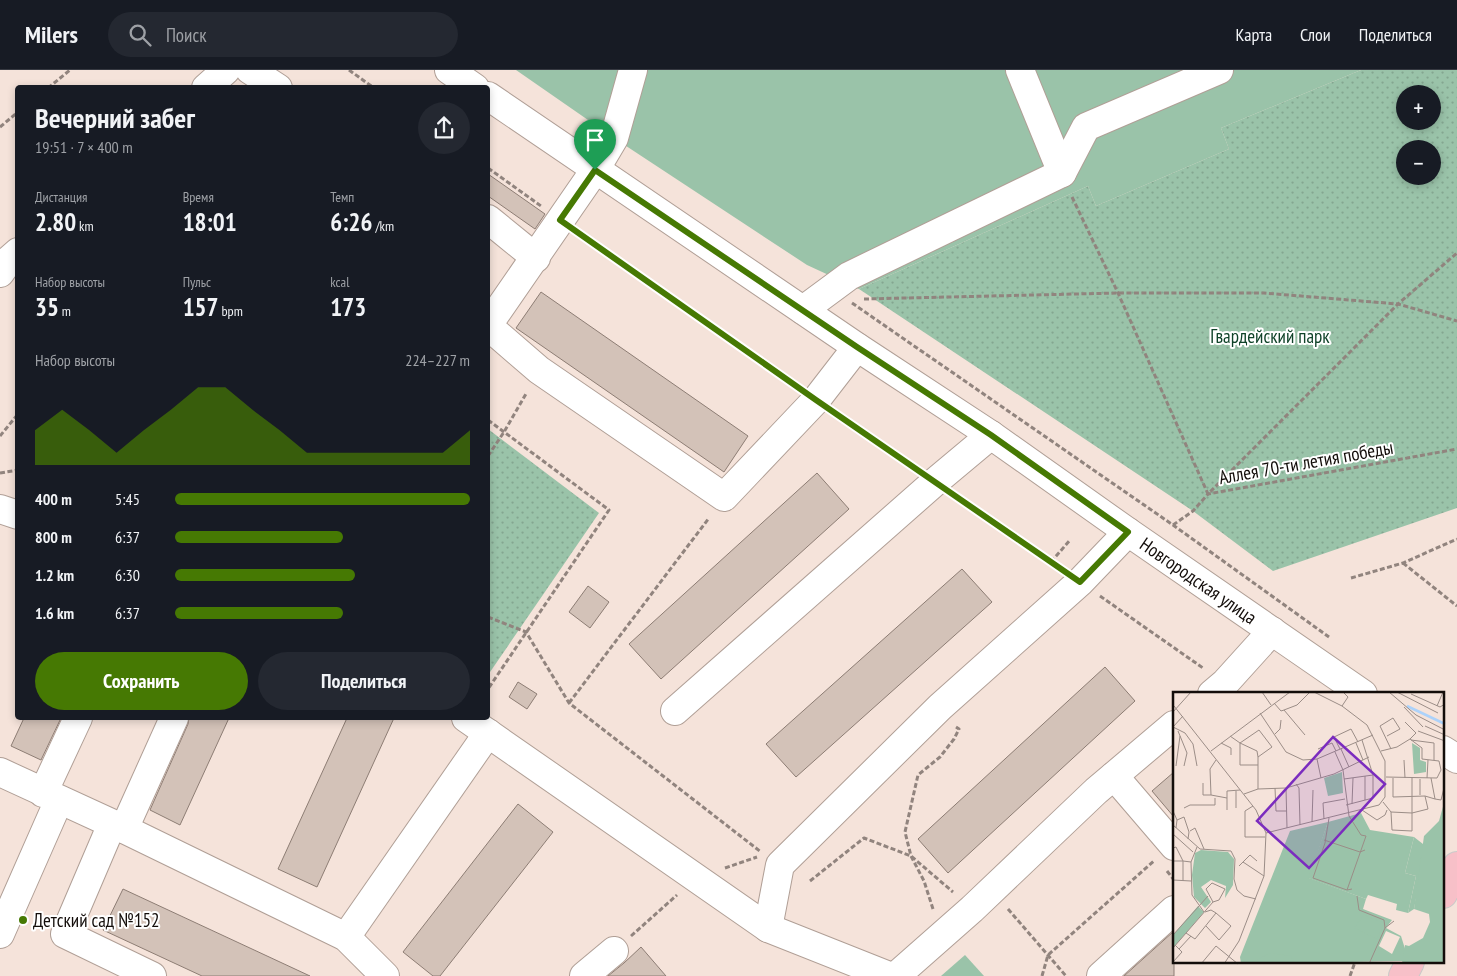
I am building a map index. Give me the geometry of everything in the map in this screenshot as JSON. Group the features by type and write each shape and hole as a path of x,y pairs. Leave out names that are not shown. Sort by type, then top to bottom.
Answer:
{"main road":[{"path":"1444,892 1457,866"},
{"path":"1403,976 1409,964"}],"street":[{"path":"209,85 226,70"},
{"path":"250,70 273,85"},
{"path":"450,70 471,85"},
{"path":"490,323 595,170 614,138 633,70"},
{"path":"1020,70 1062,173"},
{"path":"803,310 850,276 1062,173 1086,127 1219,70"},
{"name":"Новгородская улица","path":"490,97 857,347 991,435 1359,692"},
{"path":"490,221 536,258"},
{"path":"490,328 540,370 724,497 816,400 857,347"},
{"path":"675,711 991,435"},
{"path":"0,509 15,514"},
{"path":"768,928 780,865 940,707 1080,582 1128,532"},
{"path":"1218,688 1272,631"},
{"path":"0,934 77,720"},
{"path":"152,976 66,934 118,826 173,720"},
{"path":"346,937 477,725 768,928 889,976"},
{"path":"896,976 982,899 1096,791 1173,726"},
{"path":"1444,751 1457,759"},
{"path":"0,772 118,826 346,937 385,976"},
{"path":"1114,776 1166,852"},
{"path":"1101,976 1173,911"},
{"path":"584,976 614,951"}],"path":[{"path":"52,85 70,70"},
{"path":"349,70 370,85"},
{"path":"0,127 15,114"},
{"path":"490,169 816,400 1080,582 1218,688"},
{"path":"1062,173 1208,494 1398,304 1457,253"},
{"path":"1329,637 1172,525 846,299 1118,293 1264,293 1398,304 1457,321"},
{"path":"490,453 540,370"},
{"path":"0,436 15,418"},
{"path":"490,422 609,510 490,686"},
{"name":"Аллея 70-ти летия победы","path":"1172,525 1193,511 1208,494 1457,449"},
{"path":"0,473 15,470"},
{"path":"569,703 724,497"},
{"path":"1351,578 1403,563 1457,538"},
{"path":"1051,562 1070,540"},
{"path":"1403,563 1457,606"},
{"path":"490,619 526,632 569,703 765,855"},
{"path":"929,947 933,907 924,881 912,856 905,832 918,775 940,757 959,729 940,707"},
{"path":"810,881 864,838 912,856 982,899 1048,955 1066,976"},
{"path":"1042,976 1048,955 1166,852"},
{"path":"1350,976 1354,964"}],"green space":[{"path":"516,70 1361,70 1221,128 1229,149 1096,206 1088,186 859,289 807,265 614,138"},
{"name":"Гвардейский парк","path":"1361,70 1457,70 1457,508 1273,571 1193,511 859,289 1088,186 1096,206 1229,149 1221,128"},
{"path":"490,431 599,513 490,672"},
{"path":"965,955 984,976 941,976"}],"building":[{"path":"490,175 545,214 535,229 490,197"},
{"path":"541,292 748,436 724,472 516,328"},
{"path":"817,473 849,509 661,679 629,644"},
{"path":"962,569 992,602 796,777 766,744"},
{"path":"588,586 609,602 590,628 569,612"},
{"path":"1105,667 1135,701 948,873 918,839"},
{"path":"518,682 537,694 527,709 509,697"},
{"path":"23,720 60,720 41,760 11,746"},
{"path":"189,720 228,720 180,825 150,810"},
{"path":"346,720 393,720 317,887 278,869"},
{"path":"1173,773 1173,816 1152,791"},
{"path":"518,804 553,832 440,976 433,976 403,952"},
{"path":"123,889 310,976 202,976 103,930"},
{"path":"1173,932 1174,976 1124,976"},
{"path":"641,947 666,976 608,976 624,963"}],"place":[{"name":"Детский сад №152","path":"23,920"}],"route":[{"path":"595,170 991,435 1128,532 1080,582 560,220 595,170"}]}
